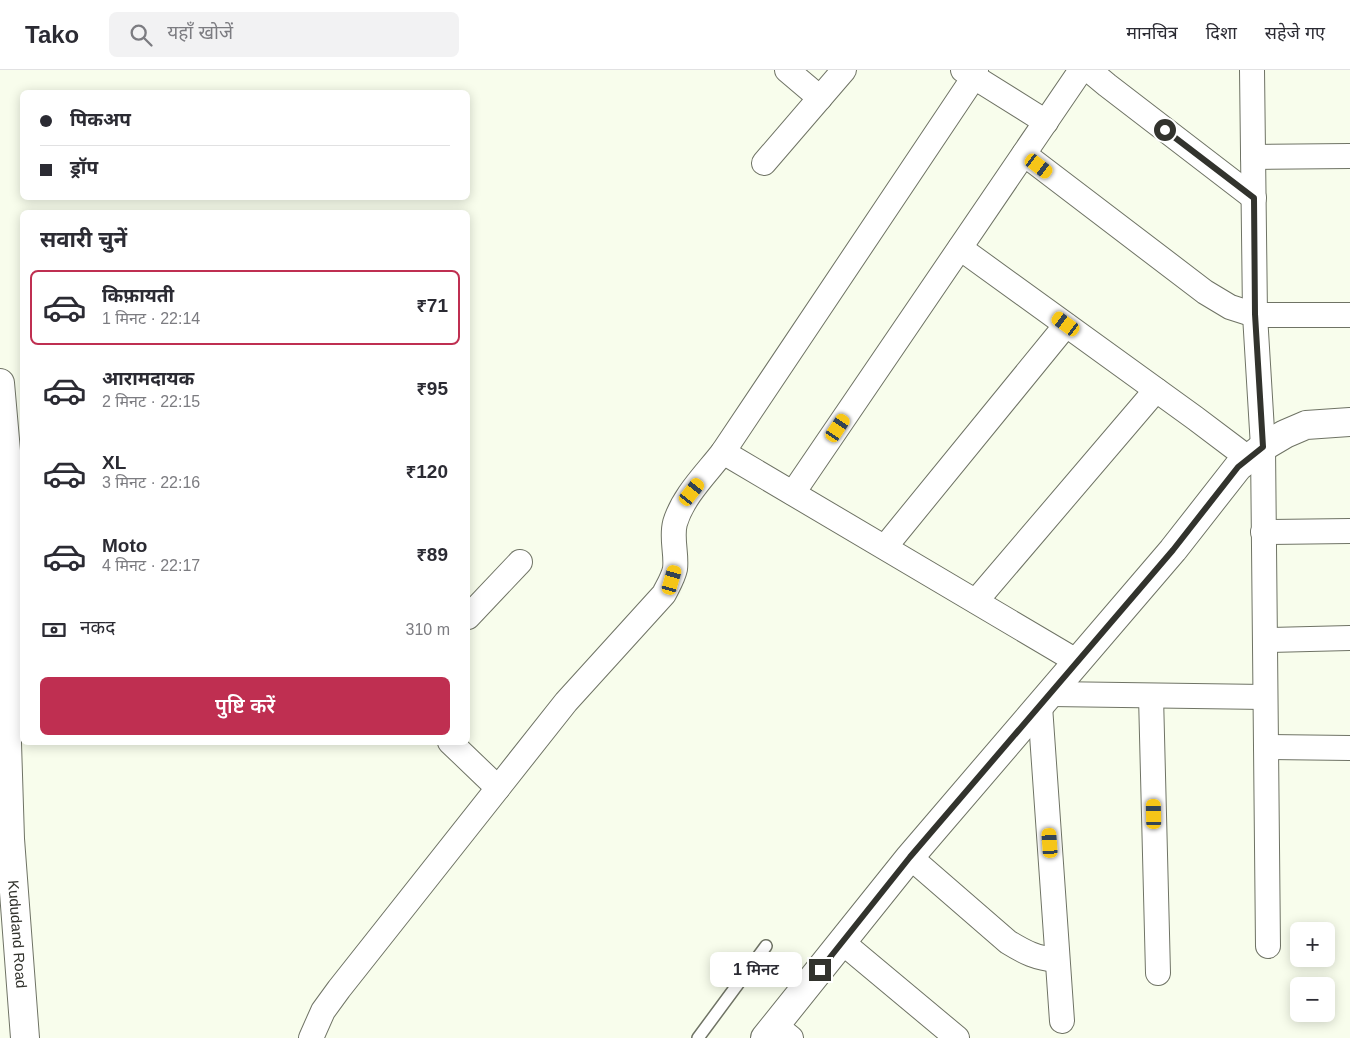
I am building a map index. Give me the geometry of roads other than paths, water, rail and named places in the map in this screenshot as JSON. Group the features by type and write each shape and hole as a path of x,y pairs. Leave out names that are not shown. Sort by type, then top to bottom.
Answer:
{"street":[{"path":"787,70 820,98"},
{"path":"764,163 844,70"},
{"path":"794,494 1081,70"},
{"path":"1089,70 1254,198"},
{"path":"1252,70 1255,453 1263,532 1268,946"},
{"path":"317,1035 323,1012 339,990 566,702 664,594 672,580 675,568 673,548 675,524 682,505 723,452 971,72 1046,122"},
{"path":"1024,154 1205,292 1230,307 1255,314 1350,315"},
{"path":"1253,157 1350,156"},
{"path":"960,248 1156,390 1255,453"},
{"path":"885,548 1066,324"},
{"name":"Kududand Road","path":"0,382 13,561 6,743 5,841 25,1038"},
{"path":"976,601 1156,390"},
{"path":"777,1034 842,942 910,857 1173,550 1238,467 1255,453 1285,434 1306,425 1350,422"},
{"path":"723,452 1078,662"},
{"path":"1263,532 1350,531"},
{"path":"470,615 520,562"},
{"path":"1265,640 1350,638"},
{"path":"1046,700 1151,696 1265,697"},
{"path":"1151,696 1158,973"},
{"path":"1046,700 1057,960 1062,1021"},
{"path":"453,745 498,788"},
{"path":"1266,747 1350,748"},
{"path":"910,857 1008,942 1038,958 1057,960"},
{"path":"842,942 957,1038"}],"lane":[{"path":"698,1038 766,946"}]}
